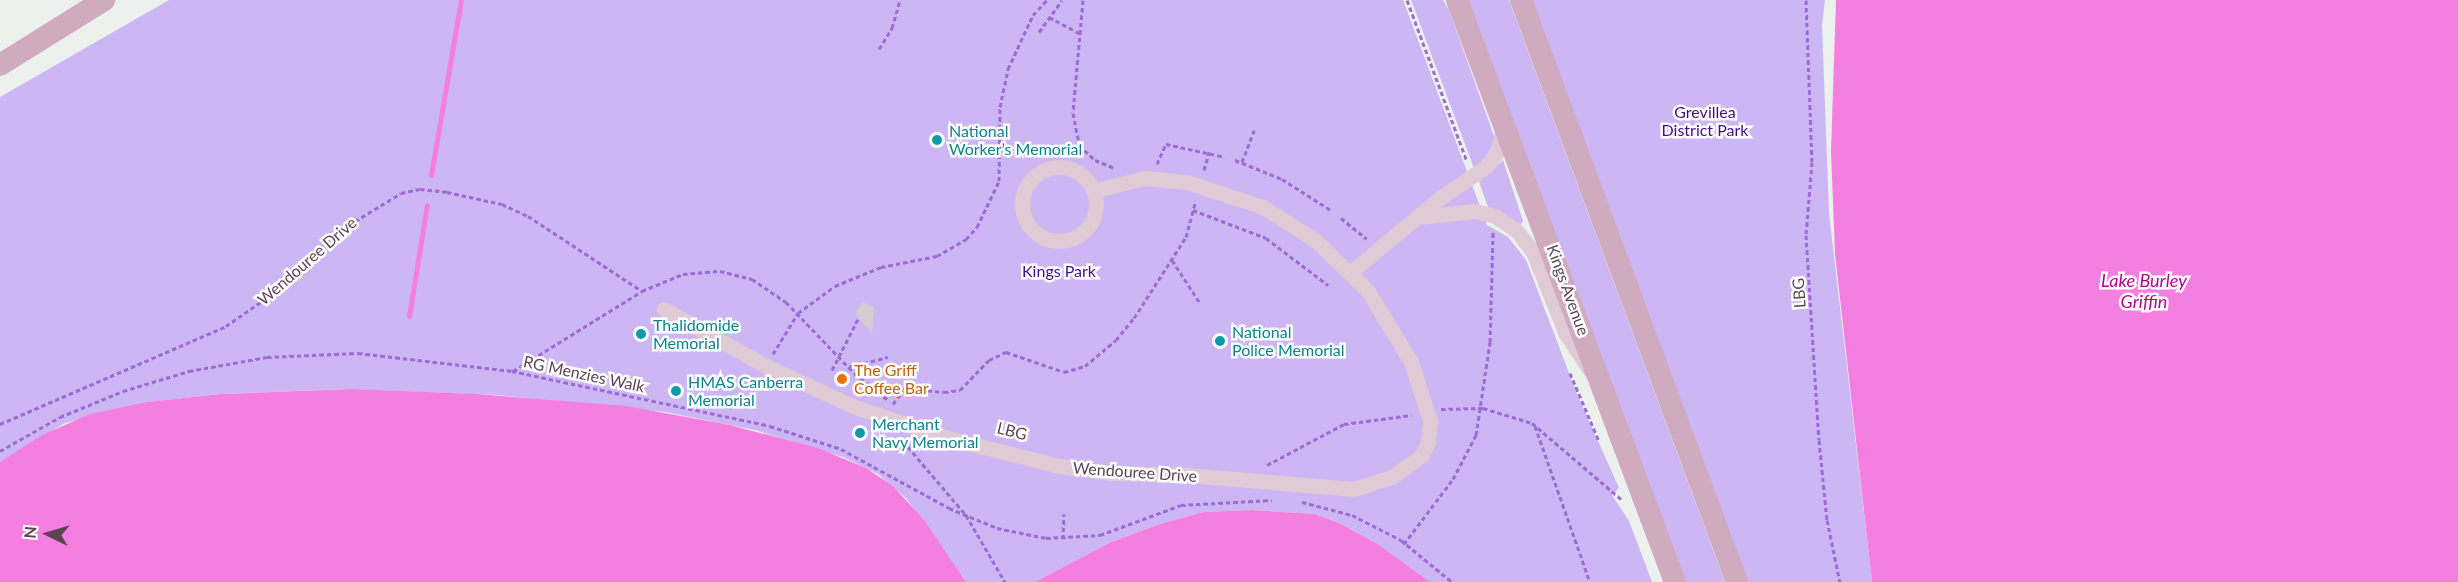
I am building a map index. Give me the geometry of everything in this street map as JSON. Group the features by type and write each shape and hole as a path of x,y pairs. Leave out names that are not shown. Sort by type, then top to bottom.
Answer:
{"main road":[{"path":"0,65 104,0"},
{"name":"Kings Avenue","path":"1457,0 1675,582"},
{"path":"1521,0 1737,582"}],"street":[{"path":"1351,272 1378,247 1489,163 1499,145 1504,121"},
{"path":"1046,169 1075,170 1094,191 1092,220 1081,234 1070,239 1042,236 1024,213 1025,190 1031,180 1046,169"},
{"name":"Wendouree Drive","path":"664,309 766,366 875,415 1059,466 1112,473 1361,489 1406,469 1423,453 1430,432 1425,403 1405,351 1378,304 1351,272 1289,222 1220,190 1150,178 1094,191"},
{"path":"1419,217 1475,211 1495,216 1514,228 1533,252 1569,340 1604,388"}],"path":[{"path":"879,49 892,28 900,0"},
{"path":"766,366 798,313 858,275 937,256 966,240 995,198 1001,147 1000,107 1008,69 1033,15 1047,0"},
{"path":"1039,32 1062,0"},
{"path":"1083,0 1073,113 1079,145 1095,159 1122,171"},
{"path":"1407,0 1471,171"},
{"name":"LBG","path":"1806,0 1812,162 1806,235 1819,440 1827,520 1840,582"},
{"path":"1049,17 1080,34"},
{"path":"1242,162 1254,130"},
{"path":"958,144 1001,147"},
{"path":"1151,164 1156,164 1166,144 1225,157"},
{"path":"1202,177 1209,152"},
{"path":"1235,160 1287,182 1332,211"},
{"name":"Wendouree Drive","path":"0,424 226,326 265,299 336,233 401,193 420,189 447,192 502,204 528,216 642,291"},
{"path":"893,403 905,388 944,392 960,390 989,360 1004,353 1018,354 1064,372 1082,367 1128,327 1187,235 1197,193"},
{"path":"1193,210 1266,238 1328,285"},
{"path":"1341,218 1378,247"},
{"path":"1404,544 1466,458 1483,408 1491,332 1492,226"},
{"path":"1172,259 1200,303"},
{"path":"512,371 642,291 683,274 720,271 752,279 798,313 849,367 898,406"},
{"path":"832,370 859,317"},
{"name":"RG Menzies Walk","path":"0,451 60,417 123,391 228,363 358,353 512,371 770,426 841,449 966,515 997,528 1063,539 1100,535 1181,505 1278,500"},
{"path":"849,367 888,357"},
{"path":"1436,410 1483,408 1535,424 1606,483 1627,507"},
{"path":"1264,466 1348,423 1420,414"},
{"path":"1535,424 1590,582"},
{"path":"897,433 966,515 1005,582"},
{"path":"1296,502 1352,515 1404,544 1452,582"},
{"path":"1063,539 1064,514"}],"green space":[{"name":"Kings Park","path":"169,0 1403,0 1487,225 1508,237 1526,260 1577,394 1619,488 1612,495 1629,521 1652,582 1430,582 1378,544 1339,523 1315,514 1252,510 1203,512 1157,525 1111,542 1035,582 966,582 906,498 878,474 843,457 755,430 665,412 497,395 346,389 221,394 147,402 65,423 0,462 0,97"},
{"path":"1411,0 1443,0 1449,10 1494,136 1495,143 1475,171"},
{"path":"1468,0 1509,0 1725,582 1684,582"},
{"name":"Grevillea District Park","path":"1532,0 1825,0 1822,25 1829,213 1872,582 1748,582"},
{"path":"1503,160 1523,221 1521,224 1489,210 1479,182"}],"water":[{"name":"Lake Burley Griffin","path":"1836,0 2458,0 2458,582 1872,582 1835,254 1831,151"},
{"path":"351,389 477,394 626,406 730,425 818,448 866,468 893,486 924,520 966,582 0,582 0,462 42,435 90,414 147,402 221,394"},
{"path":"1252,510 1315,514 1339,523 1378,544 1430,582 1035,582 1111,542 1157,525 1203,512"}],"building":[{"path":"862,302 874,307 872,334 856,314"}],"waterway":[{"path":"431,175 461,0"},
{"path":"409,316 427,205"}],"place":[{"name":"National Worker’s Memorial","path":"937,140"},
{"name":"Thalidomide Memorial","path":"641,334"},
{"name":"National Police Memorial","path":"1220,341"},
{"name":"The Griff Coffee Bar","path":"842,379"},
{"name":"HMAS Canberra Memorial","path":"676,391"},
{"name":"Merchant Navy Memorial","path":"860,433"}]}
